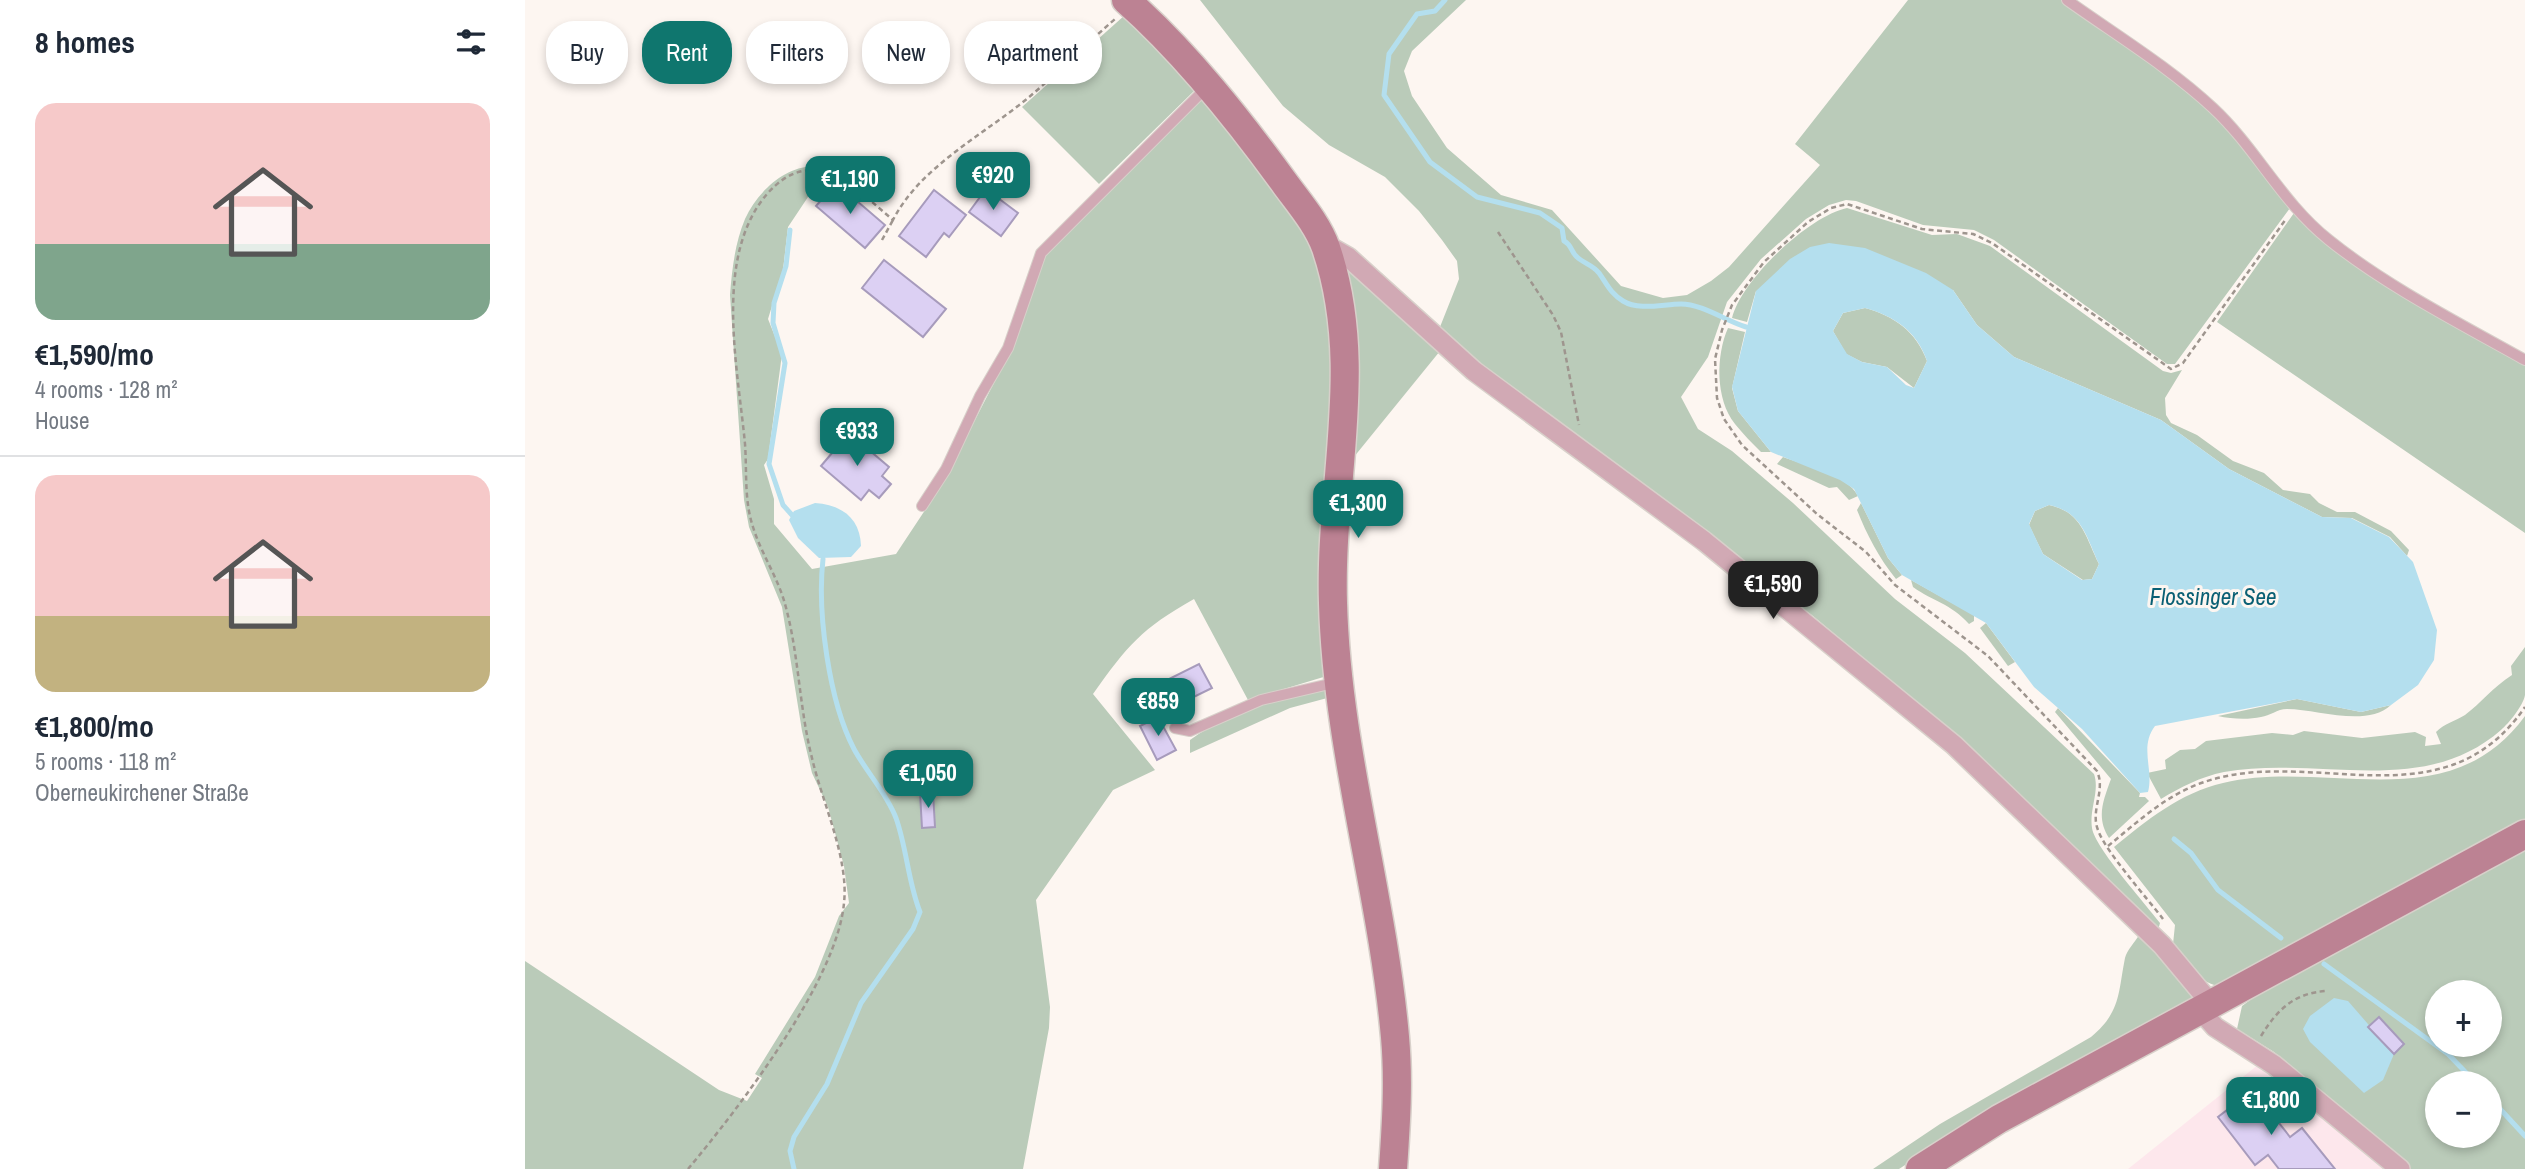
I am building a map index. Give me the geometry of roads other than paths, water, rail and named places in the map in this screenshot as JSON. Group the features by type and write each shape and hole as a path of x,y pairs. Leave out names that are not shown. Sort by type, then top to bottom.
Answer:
{"main road":[{"path":"1130,3 1207,87 1273,166 1325,244 1340,299 1345,332 1343,443 1333,554 1333,603 1338,682 1351,779 1394,1026 1397,1114 1393,1169"},
{"path":"1920,1169 1999,1119 2525,834"}],"street":[{"path":"1325,244 1348,257 1474,371 1704,541 1954,745 2161,945 2207,1008 2215,1027 2251,1050 2343,1120 2400,1169"}],"lane":[{"path":"2067,0 2176,77 2214,109 2295,208 2345,252 2525,360"},
{"path":"922,506 946,469 980,397 1009,348 1041,253 1207,87"},
{"path":"1175,728 1190,731 1261,700 1338,682"}],"water":[{"name":"Flossinger See","path":"1829,243 1865,248 1926,273 1953,290 1977,325 2014,357 2161,420 2229,469 2322,517 2351,518 2389,537 2413,562 2437,630 2434,660 2418,685 2391,705 2361,712 2297,699 2155,726 2150,734 2147,750 2148,792 2140,793 2082,729 2034,687 1986,623 1902,575 1888,558 1854,489 1840,480 1771,452 1738,411 1732,387 1756,291 1790,259 1810,247","holes":["1865,308 1895,320 1911,333 1923,350 1927,361 1914,388 1906,385 1887,367 1862,362 1847,354 1833,331 1843,313","2049,505 2069,513 2086,535 2099,564 2092,579 2082,580 2043,554 2029,524 2035,511"]},
{"path":"815,503 841,510 853,521 861,546 851,557 819,558 798,538 789,520 794,511"},
{"path":"2334,998 2348,1001 2394,1054 2383,1080 2364,1093 2310,1042 2303,1029 2310,1016"}],"waterway":[{"path":"1445,0 1435,11 1417,14 1389,54 1384,95 1430,162 1477,197 1540,213 1562,228 1564,241 1575,255 1597,270 1612,292 1623,301 1636,306 1689,305 1746,327"},
{"path":"790,230 786,266 774,303 773,323 785,363 769,464 783,505 792,515"},
{"path":"794,1169 790,1151 794,1137 827,1084 861,1003 913,929 920,912 896,818 854,749 838,707 824,630 823,559"},
{"path":"2174,839 2191,853 2218,890 2281,938"},
{"path":"2324,964 2448,1054 2464,1071"},
{"path":"2502,1111 2525,1136"}]}
